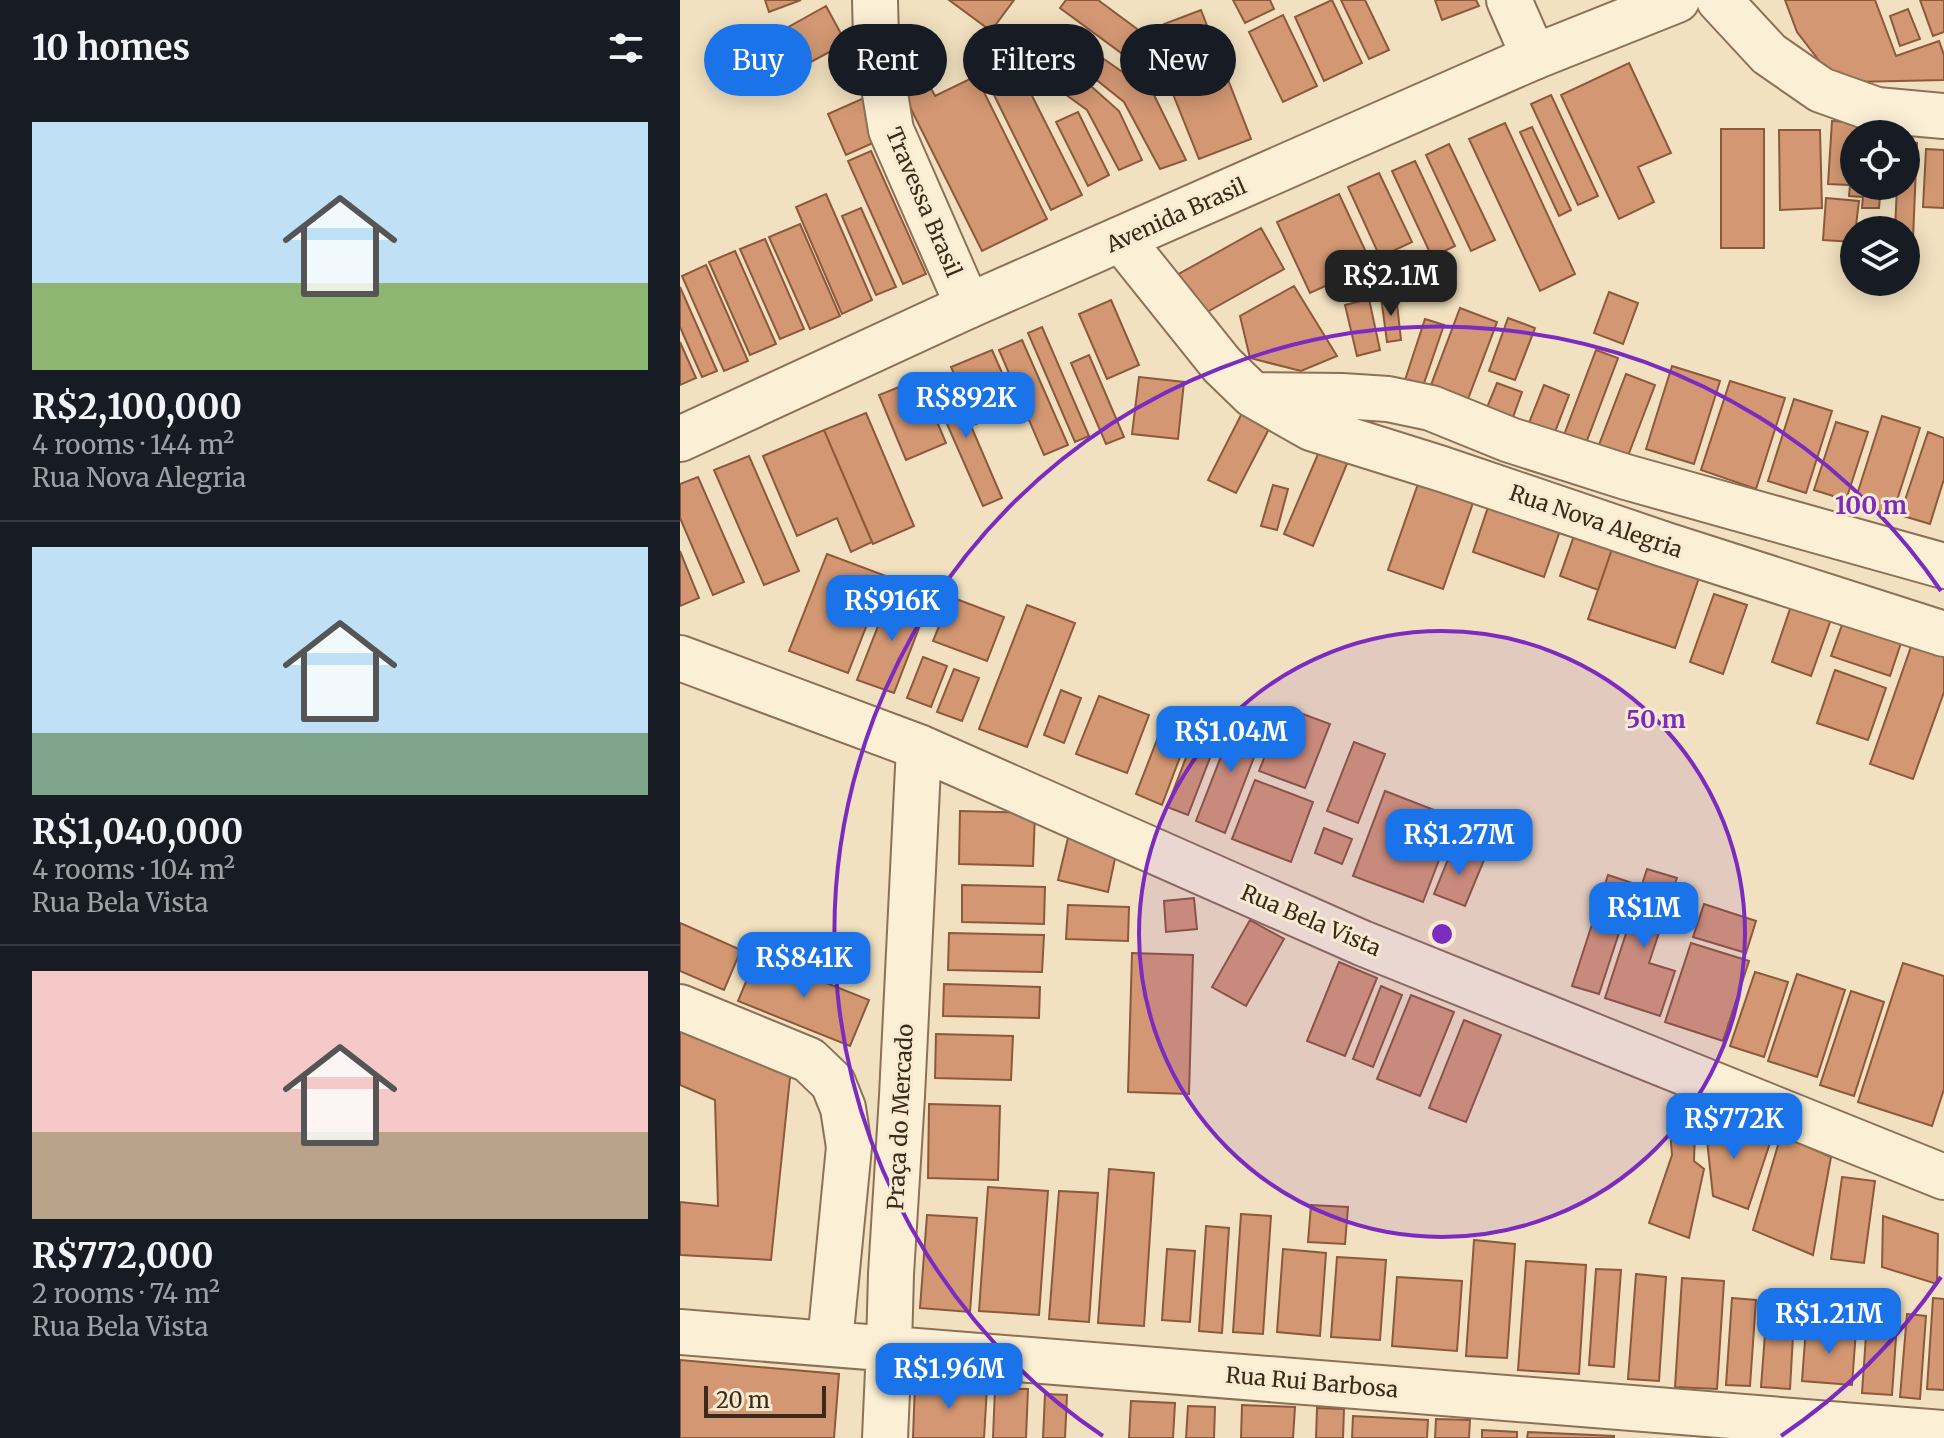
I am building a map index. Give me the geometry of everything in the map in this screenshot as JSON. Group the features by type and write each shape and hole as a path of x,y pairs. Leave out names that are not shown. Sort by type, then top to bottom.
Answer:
{"street":[{"name":"Travessa Brasil","path":"875,0 876,39 891,130 968,306"},
{"path":"1509,0 1534,57"},
{"name":"Avenida Brasil","path":"680,439 968,306 1534,57 1677,0"},
{"path":"1719,0 1769,54 1821,90 1877,110 1944,116"},
{"name":"Rua Nova Alegria","path":"1121,239 1222,365 1253,395 1311,428 1944,634"},
{"path":"1253,395 1372,398 1431,408 1510,440 1626,477 1944,566"},
{"name":"Rua Bela Vista","path":"680,658 919,747 1362,943 1944,1177"},
{"name":"Praça do Mercado","path":"885,1438 919,747"},
{"path":"680,1007 809,1060 833,1083 843,1108 849,1147 830,1342"},
{"name":"Rua Rui Barbosa","path":"680,1332 889,1347 1633,1423 1944,1433"}],"building":[{"path":"765,0 801,0 769,12"},
{"path":"949,0 1014,0 996,24 982,24"},
{"path":"1066,0 1098,0 1130,24 1120,24 1120,52 1104,40 1104,24 1082,24 1060,8"},
{"path":"1233,0 1270,0 1274,9 1245,23"},
{"path":"1332,0 1362,63 1324,81 1295,17"},
{"path":"1341,0 1365,0 1389,50 1369,59"},
{"path":"1435,0 1476,0 1479,6 1442,20"},
{"path":"1785,0 1875,0 1896,56 1939,41 1944,55 1944,80 1853,82 1824,67 1797,32"},
{"path":"1920,0 1944,0 1944,32 1933,36"},
{"path":"826,6 836,24 828,24 828,53 812,61 812,24 794,24"},
{"path":"1908,9 1920,39 1900,46 1890,16"},
{"path":"1201,10 1206,24 1164,24"},
{"path":"1283,15 1317,86 1283,102 1249,32"},
{"path":"1104,59 1120,70 1120,96 1154,96 1186,160 1160,169 1124,102 1104,86"},
{"path":"1629,63 1671,153 1638,167 1654,202 1619,219 1561,95"},
{"path":"963,82 963,96 986,96 1047,219 982,251 904,96 947,96 947,90"},
{"path":"1551,95 1598,196 1578,205 1531,104"},
{"path":"994,96 1032,96 1082,195 1051,210"},
{"path":"1068,96 1102,96 1119,111 1142,160 1119,170 1087,110"},
{"path":"1174,96 1234,96 1251,139 1199,159"},
{"path":"864,98 882,139 846,155 828,114"},
{"path":"1078,112 1109,175 1088,186 1056,122"},
{"path":"1832,121 1840,122 1840,185 1828,184"},
{"path":"1505,123 1575,274 1540,291 1469,139"},
{"path":"1532,127 1571,210 1559,216 1520,132"},
{"path":"1721,129 1764,129 1764,248 1721,248"},
{"path":"1779,130 1820,130 1822,208 1780,210"},
{"path":"1449,144 1495,240 1471,251 1426,155"},
{"path":"1926,149 1944,150 1944,208 1923,207"},
{"path":"871,151 926,274 903,284 848,161"},
{"path":"1415,161 1455,246 1432,257 1392,171"},
{"path":"1379,173 1412,242 1380,257 1348,187"},
{"path":"826,194 872,300 842,314 796,207"},
{"path":"1339,194 1372,265 1310,293 1277,222"},
{"path":"1826,198 1859,201 1857,216 1840,216 1840,241 1823,240"},
{"path":"1863,200 1880,200 1879,208 1862,208"},
{"path":"1896,200 1915,200 1914,216 1896,216"},
{"path":"861,208 896,287 876,295 842,216"},
{"path":"800,224 840,316 810,329 769,237"},
{"path":"1261,228 1284,269 1200,316 1177,275"},
{"path":"765,239 804,329 780,339 740,249"},
{"path":"735,251 776,344 750,355 709,262"},
{"path":"706,265 748,361 724,371 682,276"},
{"path":"1294,286 1337,356 1301,371 1250,358 1240,316"},
{"path":"680,287 717,371 702,377 680,327"},
{"path":"1609,292 1638,303 1623,344 1594,333"},
{"path":"1396,295 1401,340 1387,342 1381,297"},
{"path":"1369,299 1380,350 1357,356 1345,305"},
{"path":"1111,300 1139,365 1107,379 1079,314"},
{"path":"1460,308 1497,322 1468,399 1431,385"},
{"path":"1508,318 1535,328 1515,380 1489,371"},
{"path":"1425,319 1444,325 1422,389 1404,383"},
{"path":"1042,327 1089,436 1075,442 1028,333"},
{"path":"1022,340 1068,445 1044,455 999,350"},
{"path":"680,342 696,378 680,385"},
{"path":"992,350 1017,407 976,424 951,367"},
{"path":"1596,350 1618,358 1583,451 1561,443"},
{"path":"1089,355 1124,437 1106,444 1071,363"},
{"path":"1672,366 1720,381 1694,464 1646,449"},
{"path":"1626,374 1655,385 1626,461 1597,450"},
{"path":"949,375 1002,498 983,506 929,383"},
{"path":"1139,377 1184,382 1178,439 1132,434"},
{"path":"919,379 946,443 906,460 879,395"},
{"path":"1730,381 1785,398 1756,489 1701,470"},
{"path":"1497,383 1522,392 1512,420 1486,410"},
{"path":"1544,385 1569,395 1555,432 1529,423"},
{"path":"1794,399 1832,411 1806,493 1768,481"},
{"path":"1243,411 1271,425 1236,493 1208,480"},
{"path":"866,413 914,526 873,544 824,430"},
{"path":"1882,416 1920,428 1892,516 1854,504"},
{"path":"1836,422 1868,432 1846,500 1814,490"},
{"path":"824,430 872,542 851,552 837,518 797,536 763,456"},
{"path":"1928,432 1944,438 1944,479 1930,524 1900,515"},
{"path":"1321,447 1349,459 1313,546 1284,534"},
{"path":"749,456 799,571 764,585 714,470"},
{"path":"698,477 744,582 713,595 680,518 680,484"},
{"path":"1419,481 1474,500 1443,589 1388,570"},
{"path":"1273,485 1288,489 1277,530 1261,526"},
{"path":"1491,498 1563,522 1544,577 1473,552"},
{"path":"1576,530 1614,543 1598,590 1560,576"},
{"path":"1614,543 1701,572 1675,648 1588,619"},
{"path":"680,551 699,598 680,606"},
{"path":"827,554 886,576 848,673 789,651"},
{"path":"891,593 927,607 894,693 857,680"},
{"path":"1714,594 1747,605 1723,674 1690,662"},
{"path":"951,597 1004,617 987,661 933,641"},
{"path":"1794,597 1834,611 1811,676 1772,662"},
{"path":"1027,605 1075,623 1027,747 979,729"},
{"path":"1847,611 1905,631 1890,676 1831,656"},
{"path":"1913,641 1944,651 1944,692 1913,779 1870,764"},
{"path":"923,657 947,666 931,707 907,698"},
{"path":"954,669 979,678 962,721 937,712"},
{"path":"1835,670 1886,688 1868,740 1817,723"},
{"path":"1061,690 1081,698 1064,743 1044,735"},
{"path":"1099,696 1149,715 1127,773 1076,754"},
{"path":"1284,707 1330,724 1305,788 1259,771"},
{"path":"1237,715 1266,726 1225,833 1196,821"},
{"path":"1160,732 1186,741 1162,805 1136,794"},
{"path":"1192,742 1213,750 1188,815 1167,807"},
{"path":"1354,742 1385,754 1358,823 1327,811"},
{"path":"1255,780 1313,802 1291,862 1232,839"},
{"path":"1385,791 1455,818 1423,902 1353,876"},
{"path":"960,811 1035,813 1033,866 959,864"},
{"path":"1324,828 1352,839 1342,864 1315,853"},
{"path":"1068,838 1117,849 1108,892 1058,880"},
{"path":"1453,847 1484,860 1465,906 1434,894"},
{"path":"1647,869 1677,878 1649,963 1675,971 1660,1016 1605,998"},
{"path":"1608,875 1635,884 1599,994 1572,986"},
{"path":"962,885 1045,887 1044,924 962,922"},
{"path":"1194,898 1197,929 1166,932 1164,901"},
{"path":"1704,904 1756,921 1746,953 1693,937"},
{"path":"1068,905 1129,907 1128,941 1066,939"},
{"path":"1250,920 1284,939 1246,1006 1212,987"},
{"path":"680,923 741,950 724,990 680,971"},
{"path":"949,933 1044,935 1042,972 948,970"},
{"path":"1691,943 1749,961 1723,1041 1665,1022"},
{"path":"1132,953 1193,955 1189,1094 1128,1092"},
{"path":"757,955 869,1000 850,1046 738,1001"},
{"path":"1339,962 1377,978 1345,1056 1307,1041"},
{"path":"1903,963 1944,976 1944,1089 1932,1126 1858,1102"},
{"path":"1755,972 1788,982 1764,1057 1730,1046"},
{"path":"1797,974 1845,990 1817,1077 1768,1061"},
{"path":"944,984 1040,987 1039,1018 943,1016"},
{"path":"1381,986 1402,995 1373,1067 1353,1059"},
{"path":"1851,991 1884,1002 1854,1096 1820,1085"},
{"path":"1411,995 1454,1012 1420,1096 1377,1079"},
{"path":"680,1020 791,1068 771,1260 680,1255 680,1202 718,1206 715,1100 680,1085"},
{"path":"1464,1020 1501,1035 1466,1122 1429,1108"},
{"path":"936,1034 1013,1036 1011,1080 935,1078"},
{"path":"929,1104 1000,1106 998,1180 928,1178"},
{"path":"1704,1112 1770,1143 1748,1209 1713,1196"},
{"path":"1669,1115 1695,1130 1694,1161 1704,1169 1689,1238 1649,1223 1672,1155"},
{"path":"1781,1135 1831,1157 1813,1255 1753,1230"},
{"path":"1109,1169 1154,1173 1144,1326 1098,1323"},
{"path":"1842,1177 1875,1181 1864,1263 1831,1259"},
{"path":"988,1187 1048,1191 1039,1315 979,1311"},
{"path":"1059,1191 1098,1193 1089,1322 1049,1319"},
{"path":"1311,1205 1348,1207 1345,1244 1308,1242"},
{"path":"1241,1214 1271,1216 1263,1334 1233,1332"},
{"path":"927,1215 977,1218 970,1312 920,1308"},
{"path":"1883,1216 1938,1234 1937,1284 1882,1267"},
{"path":"1206,1226 1229,1228 1222,1333 1199,1331"},
{"path":"1474,1240 1515,1244 1507,1358 1466,1356"},
{"path":"1167,1249 1195,1251 1190,1322 1162,1320"},
{"path":"1283,1249 1326,1253 1320,1336 1277,1332"},
{"path":"1337,1257 1386,1260 1380,1340 1331,1337"},
{"path":"1526,1261 1586,1265 1579,1374 1518,1370"},
{"path":"1596,1269 1621,1270 1614,1367 1589,1365"},
{"path":"1636,1274 1666,1277 1659,1381 1628,1379"},
{"path":"1397,1277 1462,1281 1457,1351 1392,1346"},
{"path":"1682,1278 1724,1281 1717,1389 1675,1387"},
{"path":"1732,1298 1756,1300 1750,1386 1726,1385"},
{"path":"1933,1298 1944,1299 1944,1390 1927,1389"},
{"path":"1868,1307 1898,1309 1892,1395 1862,1393"},
{"path":"1907,1314 1926,1316 1920,1399 1900,1397"},
{"path":"1806,1327 1856,1330 1852,1385 1802,1381"},
{"path":"1765,1334 1793,1336 1790,1389 1761,1387"},
{"path":"680,1360 839,1374 834,1438 680,1438"},
{"path":"915,1383 987,1387 984,1438 913,1438"},
{"path":"995,1388 1028,1389 1026,1438 993,1438"},
{"path":"1045,1394 1067,1395 1065,1438 1043,1438"},
{"path":"1131,1401 1175,1403 1173,1438 1129,1438"},
{"path":"1242,1405 1295,1407 1293,1438 1241,1438"},
{"path":"1188,1406 1215,1407 1214,1438 1186,1438"},
{"path":"1317,1408 1344,1409 1343,1438 1316,1438"},
{"path":"1353,1416 1428,1420 1427,1438 1352,1438"},
{"path":"1436,1419 1470,1420 1469,1438 1435,1438"},
{"path":"1482,1430 1517,1432 1517,1438 1482,1438"},
{"path":"1528,1432 1614,1436 1614,1438 1527,1438"}]}
